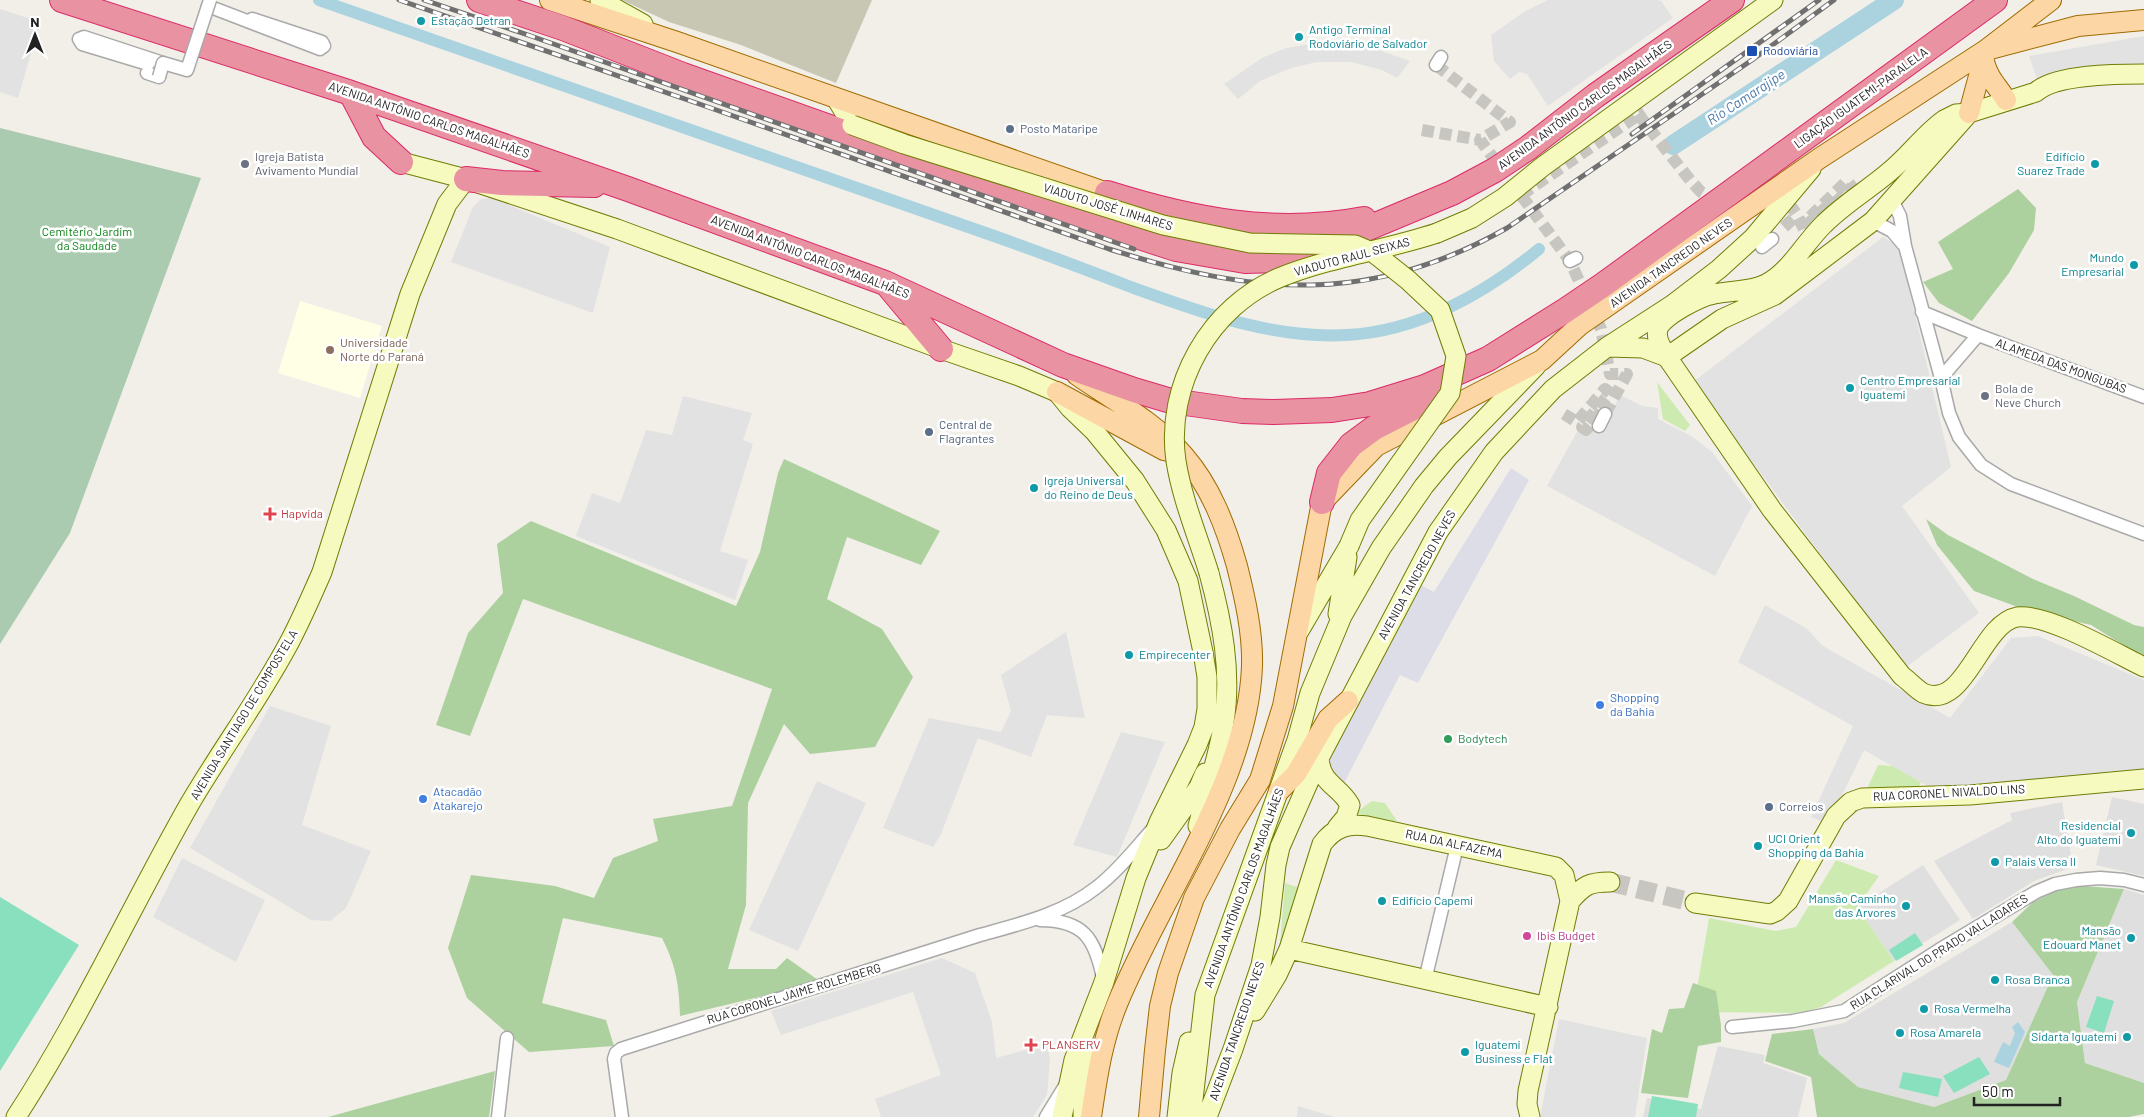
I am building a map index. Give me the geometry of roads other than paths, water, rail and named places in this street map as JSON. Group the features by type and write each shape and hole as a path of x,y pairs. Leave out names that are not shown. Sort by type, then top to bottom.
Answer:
{"highway":[{"name":"AVENIDA ANTÔNIO CARLOS MAGALHÃES","path":"45,0 71,4 351,94 628,189 885,283 1063,365"},
{"name":"AVENIDA ANTÔNIO CARLOS MAGALHÃES","path":"479,0 563,28 684,75 1133,235 1176,249 1245,261 1279,260 1311,252 1473,182 1528,148 1595,96 1732,0"},
{"name":"LIGAÇÃO IGUATEMI-PARALELA","path":"1727,195 1995,0"},
{"path":"351,94 374,137 401,162"},
{"path":"466,179 502,183 575,184 628,189"},
{"name":"AVENIDA ANTÔNIO CARLOS MAGALHÃES","path":"1107,193 1182,214 1244,225 1275,227 1334,224 1378,215 1433,200"},
{"name":"AVENIDA TANCREDO NEVES","path":"1063,365 1134,390 1171,400 1235,410 1274,412 1354,408 1425,387 1488,359 1566,310 1727,195"},
{"path":"885,283 941,349"},
{"path":"1322,502 1329,473 1351,445 1374,428 1415,407 1464,370"}],"main road":[{"name":"AVENIDA ANTÔNIO CARLOS MAGALHÃES","path":"550,0 677,42 1107,193"},
{"path":"600,0 677,42"},
{"name":"VIADUTO RAUL SEIXAS","path":"1209,573 1182,486 1176,459 1176,422 1179,402 1192,361 1218,322 1240,302 1262,286 1279,278 1324,263 1385,249 1437,233 1472,218 1505,197 1542,167 1773,0"},
{"path":"1667,358 1722,319 1775,294 1872,222 1969,113 1985,56 2008,33 2051,0"},
{"name":"AVENIDA TANCREDO NEVES","path":"1310,694 1342,616 1380,548 1424,486 1460,444 1542,360 1580,325 1820,158 1985,56 2078,26 2144,20"},
{"path":"1985,56 1988,76 1999,88 2006,100"},
{"path":"2144,74 2076,78 2043,85 2036,92 1969,113 1956,114 1936,126 1889,172 1824,223 1780,274 1768,283 1753,289 1706,296 1668,318 1658,330 1657,338 1667,358 1772,510 1902,676 1922,692 1932,696 1942,696 1950,691 2000,626 2015,618 2025,617 2048,621 2144,667"},
{"path":"836,98 852,124"},
{"name":"VIADUTO JOSÉ LINHARES","path":"817,122 852,124 904,144 1163,226 1250,243 1355,245 1374,253 1408,280 1440,310 1456,356 1450,393 1360,520 1348,546"},
{"name":"AVENIDA TANCREDO NEVES","path":"1207,1117 1262,964 1280,847 1319,758 1438,532 1494,452 1553,389 1607,347 1672,305 1719,269 1753,238 1820,158"},
{"path":"401,162 466,179 617,229 1012,374 1057,392 1164,450 1184,455"},
{"name":"AVENIDA SANTIAGO DE COMPOSTELA","path":"443,173 447,183 447,204"},
{"name":"AVENIDA SANTIAGO DE COMPOSTELA","path":"16,1117 92,989 188,806 265,684 290,642 305,611 322,572 410,294 447,204 466,179"},
{"path":"1868,187 1878,189 1892,200"},
{"path":"1607,347 1643,348 1667,358"},
{"path":"1322,502 1376,446 1542,360"},
{"name":"AVENIDA ANTÔNIO CARLOS MAGALHÃES","path":"1063,365 1150,425 1184,455 1200,477 1218,510 1230,541 1248,614 1252,666 1248,701 1231,764 1191,854 1149,934 1118,1003 1100,1053 1091,1117"},
{"path":"1057,392 1118,458 1154,510 1175,548 1188,581 1207,677 1207,709 1204,727 1159,822 1136,878 1104,982 1081,1039 1069,1080 1062,1117"},
{"name":"AVENIDA ANTÔNIO CARLOS MAGALHÃES","path":"1149,1117 1160,1006 1168,973 1194,898 1230,829 1260,780 1283,706 1299,632 1306,583 1322,502"},
{"path":"1299,632 1348,546"},
{"path":"1335,634 1348,546"},
{"name":"AVENIDA ANTÔNIO CARLOS MAGALHÃES","path":"1191,854 1224,721 1226,666 1219,609 1209,573"},
{"name":"AVENIDA ANTÔNIO CARLOS MAGALHÃES","path":"1191,1117 1205,995 1297,740 1310,694"},
{"path":"1279,790 1296,774 1328,719 1348,701"},
{"path":"1136,878 1199,787 1218,748"},
{"path":"1233,1049 1277,974 1289,949 1322,844 1346,818 1350,805 1327,781 1320,768 1319,758"},
{"name":"RUA CORONEL NIVALDO LINS","path":"1694,903 1762,914 1778,911 1788,901 1836,816 1851,802 1862,798 1970,795 2144,779"},
{"name":"RUA DA ALFAZEMA","path":"1337,828 1349,825 1367,826 1556,867 1564,875 1570,901 1528,1091 1526,1104 1530,1117"},
{"path":"1570,901 1584,886 1593,882 1610,882"},
{"path":"1289,949 1548,1007"},
{"path":"1177,1117 1182,1073 1190,1038 1205,995"},
{"path":"1081,1039 1084,1063 1083,1117"}],"street":[{"path":"163,63 159,76 147,68 82,44 79,39 84,38 187,70 209,3 320,49 324,46 322,42 252,20"},
{"path":"1892,200 1900,216 1904,246 1949,413 1959,437 1981,465 2011,484 2144,534"},
{"path":"1872,222 1892,231 1904,246"},
{"name":"ALAMEDA DAS MONGUBAS","path":"1922,312 2144,397"},
{"path":"1941,378 1978,335"},
{"path":"1599,426 1605,414"},
{"name":"RUA CORONEL JAIME ROLEMBERG","path":"622,1117 614,1059 621,1049 980,935 1035,920 1081,898 1098,887 1159,822"},
{"path":"1425,980 1457,846"},
{"name":"RUA CLARIVAL DO PRADO VALLADARES","path":"1732,1027 1793,1021 1844,1011 1939,950 2036,892 2055,884 2100,878 2124,880 2144,885"},
{"name":"RUA CORONEL JAIME ROLEMBERG","path":"1035,920 1064,922 1076,926 1084,932 1093,943 1099,956 1104,982"},
{"path":"498,1117 506,1038"},
{"path":"1046,1117 1069,1080"}],"water":[{"path":"2018,1022 2025,1032 2009,1068 1994,1062 2003,1042 2010,1046 2015,1033 2012,1027"}],"waterway":[{"path":"319,0 997,237 1183,306 1264,328 1291,333 1346,335 1373,332 1399,326 1424,318 1473,295 1496,281 1539,249"},
{"name":"Rio Camarajipe","path":"1673,145 1894,0"}],"tunnel":[{"path":"1436,65 1510,122 1480,140 1570,261 1601,329 1610,374 1627,374 1605,414 1602,411 1586,430 1582,427 1610,393 1605,389 1577,422 1564,414"},
{"path":"1521,195 1644,111"},
{"path":"1638,114 1701,192 1728,209 1772,178 1797,215 1805,231 1852,187 1847,181 1806,221 1808,224 1834,200"},
{"path":"1422,130 1480,140"},
{"path":"1784,227 1797,215"},
{"path":"1610,882 1695,903"}],"railway":[{"path":"399,0 1109,249 1162,265 1213,276 1263,283 1311,285 1359,281 1407,271 1457,253 1507,228 1752,60 1834,0"},
{"path":"424,0 1134,249"},
{"path":"1632,134 1819,0"}],"place":[{"name":"Estação Detran","path":"421,21"},
{"name":"Antigo Terminal Rodoviário de Salvador","path":"1299,37"},
{"name":"Rodoviária","path":"1752,51"},
{"name":"Posto Mataripe","path":"1010,129"},
{"name":"Igreja Batista Avivamento Mundial","path":"245,164"},
{"name":"Edifício Suarez Trade","path":"2095,164"},
{"name":"Mundo Empresarial","path":"2134,265"},
{"name":"Universidade Norte do Paraná","path":"330,350"},
{"name":"Centro Empresarial Iguatemi","path":"1850,388"},
{"name":"Bola de Neve Church","path":"1985,396"},
{"name":"Central de Flagrantes","path":"929,432"},
{"name":"Igreja Universal do Reino de Deus","path":"1034,488"},
{"name":"Hapvida","path":"270,514"},
{"name":"Empirecenter","path":"1129,655"},
{"name":"Shopping da Bahia","path":"1600,705"},
{"name":"Bodytech","path":"1448,739"},
{"name":"Atacadão Atakarejo","path":"423,799"},
{"name":"Correios","path":"1769,807"},
{"name":"Residencial Alto do Iguatemi","path":"2131,833"},
{"name":"UCI Orient Shopping da Bahia","path":"1758,846"},
{"name":"Palais Versa II","path":"1995,862"},
{"name":"Edifício Capemi","path":"1382,901"},
{"name":"Mansão Caminho das Arvores","path":"1906,906"},
{"name":"Ibis Budget","path":"1527,936"},
{"name":"Mansão Edouard Manet","path":"2131,938"},
{"name":"Rosa Branca","path":"1995,980"},
{"name":"Rosa Vermelha","path":"1924,1009"},
{"name":"Rosa Amarela","path":"1900,1033"},
{"name":"Sidarta Iguatemi","path":"2127,1037"},
{"name":"PLANSERV","path":"1031,1045"},
{"name":"Iguatemi Business e Flat","path":"1465,1052"}],"park label":[{"name":"Cemitério Jardim da Saudade","path":"87,239"}]}
